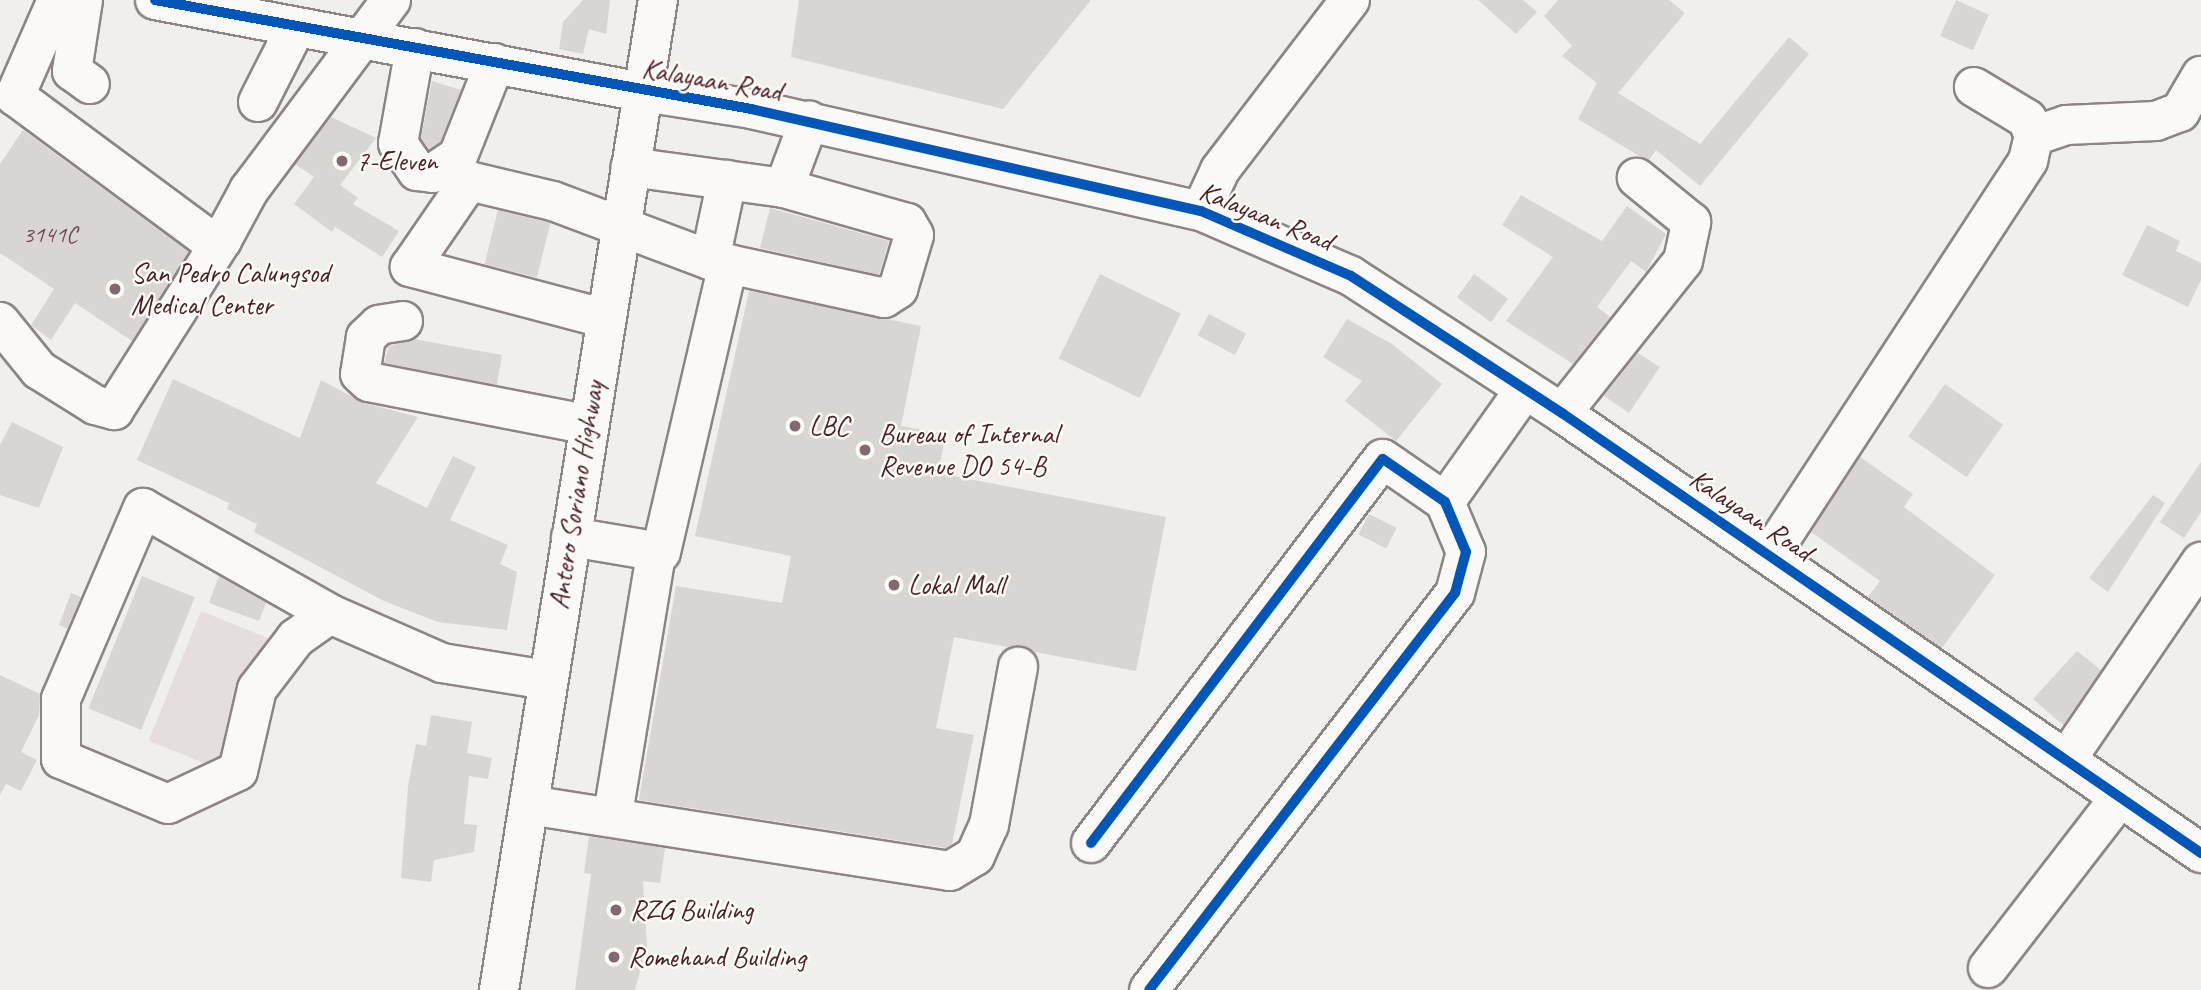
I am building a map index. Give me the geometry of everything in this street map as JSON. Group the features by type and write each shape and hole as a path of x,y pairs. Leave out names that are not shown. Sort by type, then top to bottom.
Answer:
{"street":[{"path":"57,0 7,99 203,235 222,240"},
{"path":"83,0 72,71 90,84"},
{"name":"Kalayaan Road","path":"155,0 295,29 362,38 808,121 1201,211 1351,276 1562,413 2201,853"},
{"path":"0,322 39,370 95,405 114,410 222,240 226,223 391,0"},
{"name":"Antero Soriano Highway","path":"499,990 571,537 585,424 658,0"},
{"path":"1201,211 1220,170 1350,0"},
{"path":"258,102 295,29"},
{"path":"415,48 398,143 405,161 425,172 448,168 458,156 495,63"},
{"path":"1770,555 2014,183 2034,136 2066,125 2156,121 2180,112 2201,76"},
{"path":"1974,87 2020,113 2034,136"},
{"path":"784,188 808,121"},
{"path":"603,318 410,267 469,181 619,223 719,262 884,298 898,289 914,235 911,224 784,188 630,167"},
{"path":"1562,413 1683,261 1691,222 1637,178"},
{"path":"613,814 656,555 674,505 719,262 727,180"},
{"path":"403,321 379,325 366,337 360,373 369,382 585,424"},
{"path":"1446,502 1525,389"},
{"path":"1091,842 1384,459 1446,502 1466,552 1455,593 1149,990"},
{"path":"330,614 296,638 257,689 238,771 168,804 61,759 61,699 143,508 330,614 442,663 547,680"},
{"path":"571,537 656,555"},
{"path":"2066,760 2201,562"},
{"path":"529,805 613,814 958,868 975,856 989,825 1018,667"},
{"path":"1988,968 2120,797"}],"shaded area":[{"path":"201,611 271,639 219,769 149,741"}],"building":[{"path":"583,0 610,0 606,34 589,29 583,54 559,49 563,22"},
{"path":"799,0 1091,0 1003,109 791,57"},
{"path":"1478,0 1523,0 1537,12 1516,34"},
{"path":"1558,0 1669,0 1685,13 1618,93 1700,144 1789,37 1809,54 1700,186 1656,150 1649,160 1578,119 1597,83 1562,56 1572,46 1544,16"},
{"path":"1956,0 1989,15 1973,50 1940,36"},
{"path":"432,81 461,90 440,142 429,149 421,138"},
{"path":"331,117 376,138 340,185 358,198 353,204 399,231 382,257 335,227 332,232 294,204 314,177 295,164"},
{"path":"23,130 189,252 132,341 75,303 51,340 31,325 54,289 0,253 0,164"},
{"path":"1521,195 1602,241 1627,206 1666,234 1646,272 1631,261 1597,307 1610,317 1573,364 1506,321 1553,257 1502,225"},
{"path":"770,208 889,241 879,275 760,248"},
{"path":"498,210 550,223 537,277 484,264"},
{"path":"2147,225 2180,241 2176,251 2201,263 2201,280 2188,307 2122,275"},
{"path":"1100,274 1181,313 1140,398 1059,358"},
{"path":"1474,274 1508,299 1491,322 1457,297"},
{"name":"Lokal Mall","path":"749,291 921,326 901,426 946,434 938,473 1166,517 1136,671 954,637 936,728 974,735 952,844 946,848 639,800 676,586 782,603 791,556 695,536"},
{"path":"1209,314 1246,334 1235,355 1198,335"},
{"path":"1347,319 1392,344 1442,384 1396,441 1345,401 1362,381 1323,357"},
{"path":"414,339 502,355 497,385 384,363 389,346"},
{"path":"1638,353 1660,367 1629,413 1604,396"},
{"path":"173,379 300,438 321,380 364,403 418,417 376,483 427,508 453,456 476,467 450,520 508,545 500,564 517,572 507,630 438,622 384,601 254,532 257,524 227,509 229,503 137,460"},
{"path":"1945,384 2003,425 1966,477 1908,436"},
{"path":"12,422 63,447 39,508 0,495 0,445"},
{"path":"1860,457 1913,494 1904,507 1995,575 1942,648 1868,597 1880,581 1811,532"},
{"path":"2201,462 2201,512 2184,538 2160,522"},
{"path":"2153,495 2165,503 2108,592 2089,578"},
{"path":"1369,514 1397,528 1386,549 1359,534"},
{"path":"142,576 195,597 141,730 88,709"},
{"path":"219,576 266,603 259,621 209,603"},
{"path":"71,593 81,597 67,629 59,625"},
{"path":"2077,651 2101,670 2063,725 2033,699"},
{"path":"0,675 40,694 39,715 21,752 37,760 21,791 6,784 0,795"},
{"path":"431,715 472,722 467,753 492,758 488,779 469,776 464,824 477,825 474,852 434,860 431,882 401,878 408,787 416,744 426,746"},
{"path":"589,836 665,848 660,883 643,881 647,946 635,990 575,990 591,874 584,873"}],"cycle path":[{"path":"155,0 751,109 1201,211 1351,276 1562,413 2201,853"},
{"path":"1091,843 1383,459 1445,502 1466,552 1455,593 1149,990"}],"place":[{"name":"7-Eleven","path":"342,161"},
{"name":"San Pedro Calungsod Medical Center","path":"115,289"},
{"name":"LBC","path":"795,426"},
{"name":"Bureau of Internal Revenue DO 54-B","path":"865,450"},
{"name":"Lokal Mall","path":"894,585"},
{"name":"RZG Building","path":"616,910"},
{"name":"Romehand Building","path":"614,957"}]}
